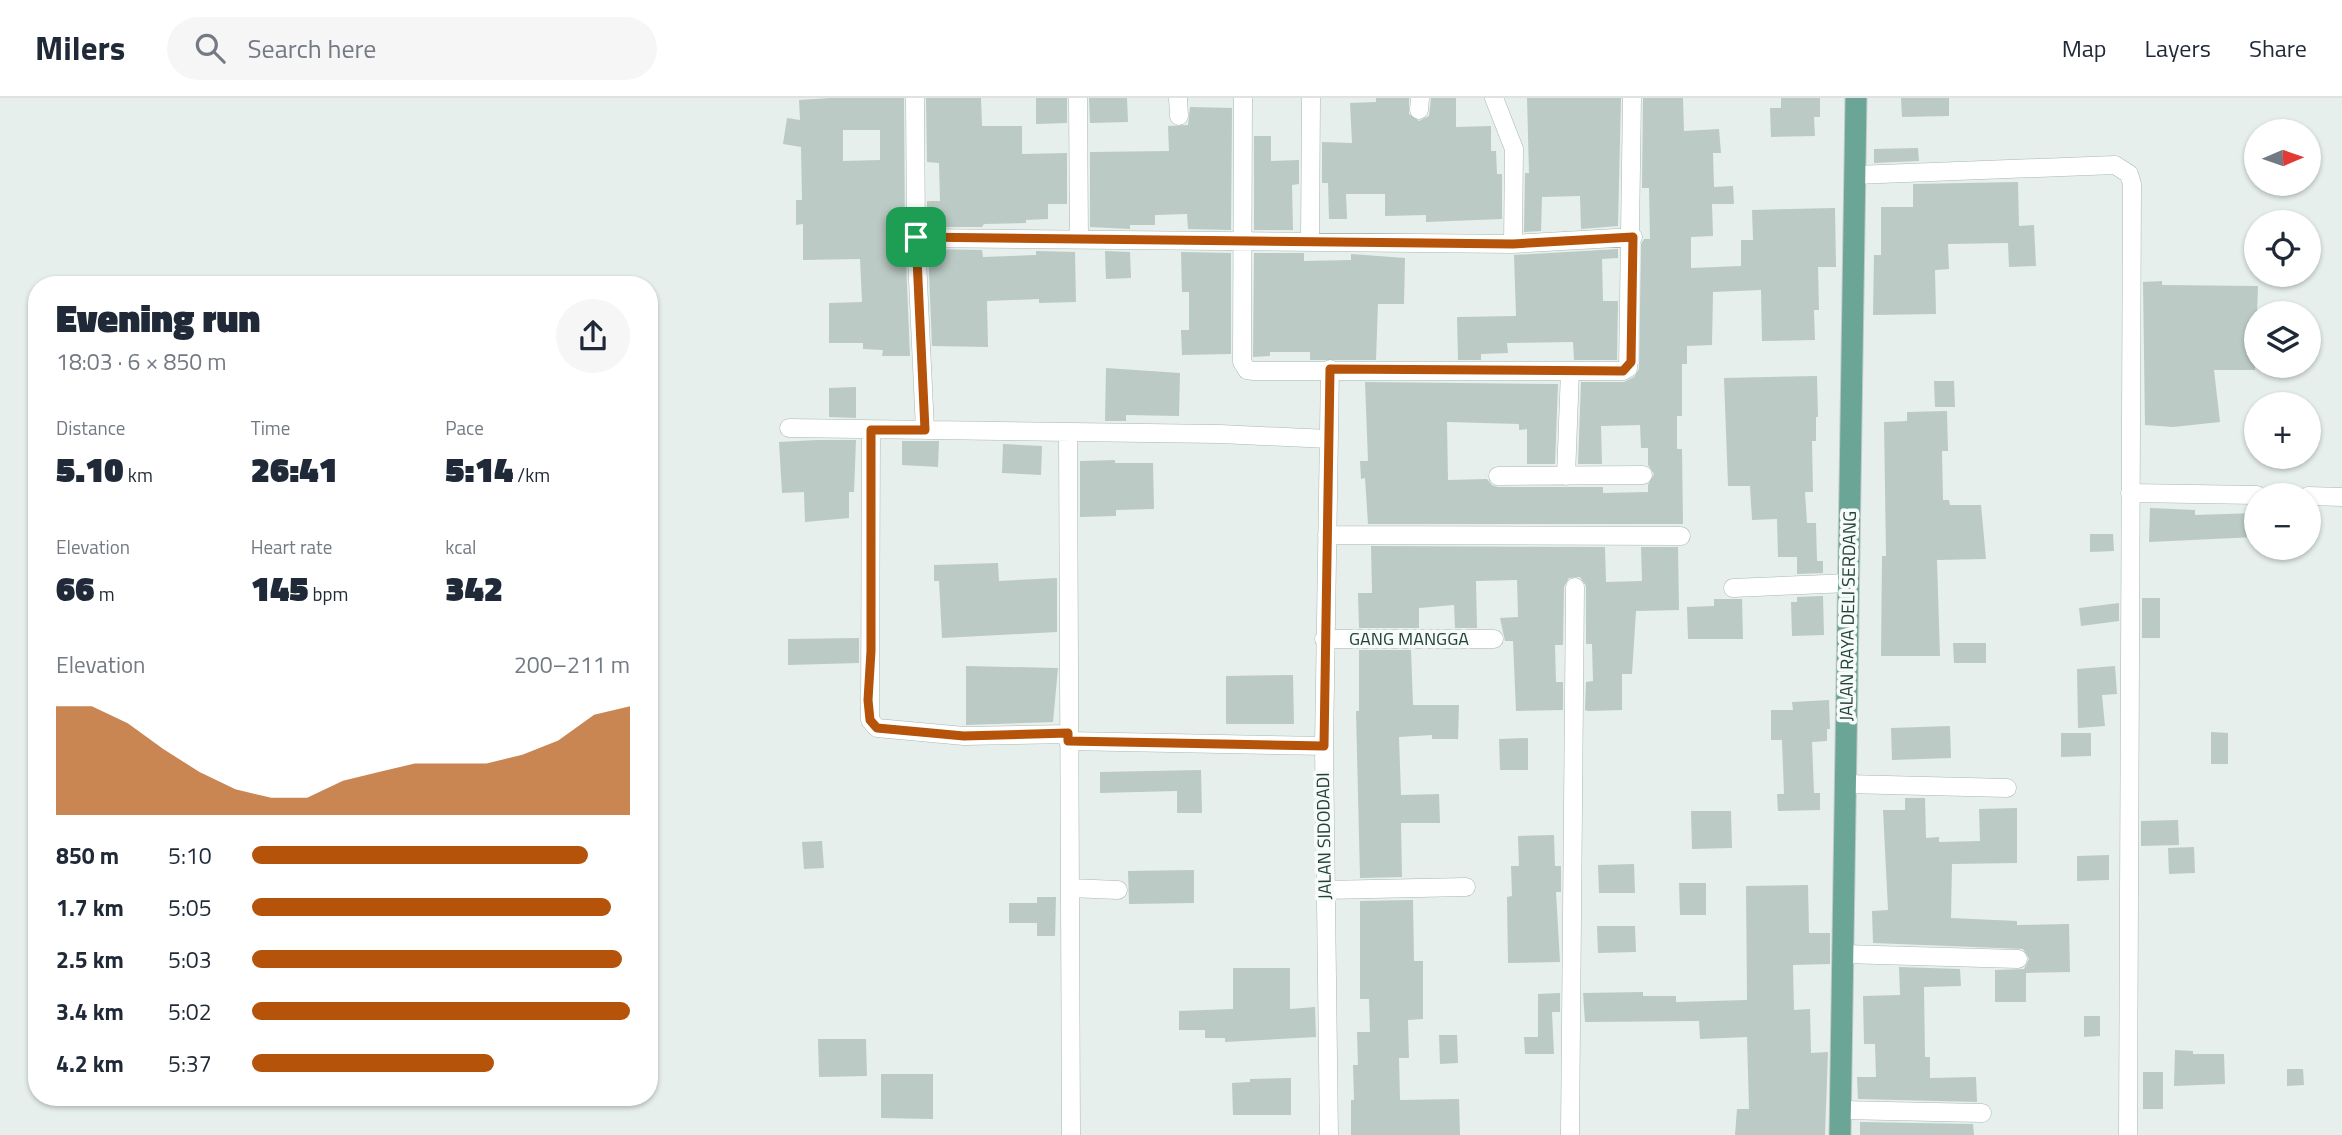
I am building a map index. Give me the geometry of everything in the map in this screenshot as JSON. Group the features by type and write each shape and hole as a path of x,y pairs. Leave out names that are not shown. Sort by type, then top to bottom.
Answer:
{"main road":[{"name":"JALAN RAYA DELI SERDANG","path":"1840,1135 1856,98"}],"street":[{"path":"915,98 916,237 925,430"},
{"path":"1078,98 1079,239"},
{"path":"1243,98 1244,366 1254,371 1623,371 1628,368 1633,237 1633,98"},
{"path":"1310,242 1311,98"},
{"path":"1494,98 1514,149 1513,244"},
{"path":"1855,175 2115,165 2124,168 2132,184 2128,1135"},
{"path":"916,237 1513,244 1633,237"},
{"name":"JALAN SIDODADI","path":"1329,1135 1324,639 1330,369"},
{"path":"1566,476 1570,371"},
{"path":"789,428 1329,439"},
{"path":"871,430 870,720 877,728 964,736 1324,746"},
{"path":"1068,432 1071,1135"},
{"path":"1498,476 1643,475"},
{"path":"2130,493 2244,495"},
{"path":"2321,496 2342,497"},
{"path":"1327,535 1681,536"},
{"path":"1733,588 1849,583"},
{"path":"1570,1135 1574,587"},
{"name":"GANG MANGGA","path":"1324,639 1494,639"},
{"path":"1846,784 2007,788"},
{"path":"1325,890 1466,887"},
{"path":"1070,888 1118,890"},
{"path":"1843,954 2018,959"},
{"path":"1840,1110 1982,1113"}],"building":[{"path":"904,98 905,238 910,356 882,356 883,350 863,349 863,343 829,343 829,303 862,302 860,259 803,260 803,224 796,225 796,200 802,200 801,147 783,144 787,118 800,120 799,100","holes":["843,130 880,130 880,160 843,161"]},
{"path":"926,98 981,98 982,126 1022,126 1022,154 1067,153 1067,204 1048,204 1048,219 1026,220 1026,223 984,224 982,227 927,227 927,201 940,201 939,163 927,162"},
{"path":"1036,98 1067,98 1067,123 1036,124"},
{"path":"1089,98 1127,98 1128,122 1090,123"},
{"path":"1376,98 1409,98 1409,114 1419,121 1429,116 1431,98 1456,98 1456,127 1491,126 1491,151 1496,151 1497,174 1502,174 1502,219 1426,222 1426,215 1385,216 1385,194 1346,194 1347,219 1329,219 1328,183 1322,183 1322,142 1352,143 1350,103 1376,102"},
{"path":"1527,98 1621,98 1618,226 1581,229 1580,196 1542,197 1541,231 1524,232 1525,173 1529,173"},
{"path":"1643,98 1683,98 1684,131 1719,129 1721,153 1713,153 1714,187 1733,186 1734,204 1712,204 1713,236 1691,237 1691,268 1741,266 1741,240 1753,240 1752,210 1835,208 1836,267 1818,267 1819,310 1814,310 1815,340 1762,341 1761,290 1713,292 1712,345 1687,346 1687,364 1682,364 1682,416 1677,416 1677,449 1682,449 1683,524 1368,524 1365,478 1361,479 1360,461 1368,461 1365,382 1558,384 1555,464 1527,464 1527,429 1519,430 1519,424 1447,422 1448,480 1487,479 1498,487 1603,487 1603,493 1648,492 1648,485 1654,474 1648,465 1648,448 1641,448 1640,425 1601,426 1602,464 1578,464 1581,382 1624,382 1634,377 1639,369 1641,244 1644,239 1650,239 1649,188 1642,188"},
{"path":"1781,98 1820,98 1820,117 1814,117 1815,136 1771,137 1770,108 1781,108"},
{"path":"1901,98 1949,98 1949,116 1902,117"},
{"path":"1190,107 1232,108 1231,230 1188,229 1187,214 1155,215 1155,225 1130,225 1130,229 1090,227 1090,152 1169,151 1168,126 1188,125"},
{"path":"1254,136 1271,136 1271,161 1299,160 1299,184 1292,185 1293,230 1254,230"},
{"path":"1918,148 1919,161 1874,163 1874,149"},
{"path":"2018,182 2019,226 2034,225 2036,266 2009,267 2008,243 1948,244 1949,269 1935,270 1936,314 1873,315 1874,255 1881,255 1881,207 1913,207 1913,184"},
{"path":"928,249 982,250 983,257 1036,255 1036,251 1075,252 1076,302 1039,303 1039,299 987,301 988,347 932,346"},
{"path":"1618,249 1618,258 1602,259 1603,301 1618,301 1617,360 1574,360 1573,342 1507,343 1508,353 1481,354 1481,360 1458,360 1457,317 1516,316 1514,255"},
{"path":"1105,251 1130,252 1131,278 1106,279"},
{"path":"1181,252 1231,253 1231,354 1182,355 1181,330 1189,330 1189,292 1182,292"},
{"path":"1254,253 1304,253 1304,261 1351,260 1351,254 1405,258 1404,304 1378,304 1376,360 1310,360 1310,352 1270,352 1270,356 1253,357"},
{"path":"2162,281 2162,285 2258,287 2257,301 2244,301 2244,370 2214,370 2220,422 2173,427 2145,425 2143,282"},
{"path":"1106,368 1180,373 1179,416 1126,415 1126,421 1105,421"},
{"path":"1817,376 1818,417 1816,441 1812,441 1813,492 1805,492 1807,523 1816,523 1817,561 1823,561 1823,573 1797,574 1797,557 1778,557 1777,519 1752,520 1750,486 1728,486 1724,378"},
{"path":"1934,381 1954,381 1955,407 1935,407"},
{"path":"856,387 856,418 829,417 829,388"},
{"path":"1947,411 1948,451 1942,451 1943,500 1949,500 1950,505 1981,505 1986,559 1937,560 1940,656 1881,656 1882,556 1886,556 1884,422 1907,421 1907,412"},
{"path":"856,440 854,492 849,492 849,518 805,522 804,492 782,493 779,442"},
{"path":"902,441 939,441 938,467 902,465"},
{"path":"1003,444 1042,446 1041,475 1002,473"},
{"path":"1115,460 1115,463 1153,463 1154,509 1116,510 1116,516 1080,517 1080,461"},
{"path":"2150,508 2195,510 2195,515 2244,513 2244,538 2149,542"},
{"path":"2090,534 2113,534 2114,551 2090,552"},
{"path":"1371,546 1605,547 1606,582 1642,581 1641,547 1678,547 1679,610 1636,611 1632,674 1622,674 1622,710 1588,711 1585,710 1586,682 1593,681 1592,644 1586,644 1586,586 1580,577 1569,578 1564,587 1563,645 1555,645 1556,682 1563,682 1563,710 1516,711 1513,641 1505,641 1500,618 1518,617 1517,580 1476,581 1477,628 1455,628 1454,605 1419,608 1419,628 1359,628 1358,593 1372,593"},
{"path":"998,563 999,581 1057,578 1057,632 942,638 939,581 934,581 934,565"},
{"path":"1823,596 1824,635 1792,636 1791,602 1797,602 1797,597"},
{"path":"2142,598 2160,598 2160,638 2142,638"},
{"path":"1714,599 1742,599 1743,639 1688,639 1687,607 1714,606"},
{"path":"2119,603 2119,621 2081,626 2079,608"},
{"path":"859,638 859,663 788,665 788,639"},
{"path":"1953,643 1986,643 1986,663 1954,663"},
{"path":"1359,650 1411,650 1413,705 1459,705 1458,739 1432,739 1432,735 1399,737 1401,795 1439,794 1440,823 1401,823 1402,877 1360,878 1356,711 1359,711"},
{"path":"966,666 1058,668 1053,722 966,725"},
{"path":"2115,666 2117,694 2102,695 2105,726 2078,728 2077,669"},
{"path":"1293,675 1294,724 1226,724 1226,676"},
{"path":"1829,700 1830,729 1827,729 1827,741 1812,742 1814,793 1820,793 1820,810 1778,811 1777,794 1784,794 1782,740 1771,740 1771,710 1793,710 1792,702"},
{"path":"1950,726 1951,758 1892,760 1891,728"},
{"path":"2211,732 2228,733 2228,764 2211,764"},
{"path":"2061,733 2091,733 2091,756 2061,757"},
{"path":"1528,738 1528,770 1500,770 1499,739"},
{"path":"1201,770 1202,813 1177,813 1177,791 1100,793 1100,772"},
{"path":"1905,798 1925,798 1926,838 1939,837 1939,842 1980,841 1979,809 2017,808 2017,863 1952,864 1951,918 2017,921 2017,925 2069,924 2070,972 2026,973 2026,1002 1995,1002 1995,970 2024,969 2029,959 2023,949 1873,943 1872,911 1888,910 1883,810 1905,810"},
{"path":"1691,811 1731,811 1732,848 1692,849"},
{"path":"2178,820 2179,845 2141,846 2141,821"},
{"path":"1554,835 1555,866 1561,866 1561,892 1556,892 1560,962 1508,963 1507,897 1512,896 1511,866 1519,866 1518,836"},
{"path":"822,841 824,868 804,869 802,842"},
{"path":"2194,847 2195,873 2169,874 2168,848"},
{"path":"2109,855 2109,880 2077,881 2077,856"},
{"path":"1634,864 1635,893 1599,893 1598,865"},
{"path":"1194,870 1194,903 1129,904 1128,871"},
{"path":"1679,883 1706,883 1706,915 1680,915"},
{"path":"1808,885 1809,933 1830,933 1830,964 1793,965 1794,1010 1810,1009 1811,1053 1828,1052 1825,1135 1735,1135 1737,1109 1749,1109 1747,1037 1700,1039 1699,1021 1585,1022 1583,993 1643,992 1643,996 1676,996 1676,1002 1747,1000 1746,886"},
{"path":"1037,897 1056,897 1055,936 1037,936 1037,923 1009,923 1009,903 1037,903"},
{"path":"1413,900 1414,961 1423,961 1423,1019 1408,1020 1409,1058 1399,1058 1400,1100 1459,1099 1460,1135 1351,1135 1353,1065 1358,1065 1357,1032 1370,1032 1369,999 1360,999 1360,901"},
{"path":"1597,926 1635,926 1636,952 1598,953"},
{"path":"1899,967 1960,969 1961,986 1924,987 1925,1057 1930,1057 1930,1078 1976,1077 1977,1102 1858,1099 1857,1077 1876,1077 1875,1044 1864,1044 1863,996 1900,995"},
{"path":"1233,968 1290,968 1290,1009 1315,1007 1316,1037 1225,1042 1225,1038 1205,1038 1205,1030 1179,1030 1179,1011 1233,1009"},
{"path":"1560,993 1560,1012 1552,1012 1554,1054 1525,1054 1524,1037 1538,1037 1538,994"},
{"path":"2084,1016 2100,1016 2100,1036 2084,1037"},
{"path":"1439,1035 1457,1035 1458,1063 1440,1064"},
{"path":"818,1039 866,1039 867,1076 819,1077"},
{"path":"2175,1050 2193,1051 2193,1054 2224,1054 2225,1084 2174,1086"},
{"path":"2287,1069 2303,1069 2304,1085 2287,1086"},
{"path":"2143,1072 2163,1072 2163,1109 2143,1109"},
{"path":"881,1074 933,1074 933,1119 881,1118"},
{"path":"1291,1078 1291,1115 1233,1115 1232,1083 1250,1082 1250,1079"},
{"path":"1860,1122 1973,1124 1974,1135 1860,1135"}],"route":[{"path":"916,237 1513,244 1633,237 1631,362 1623,371 1330,369 1324,746 1068,741 1068,733 964,736 877,728 870,720 868,700 871,651 871,430 925,430 916,237"}]}
